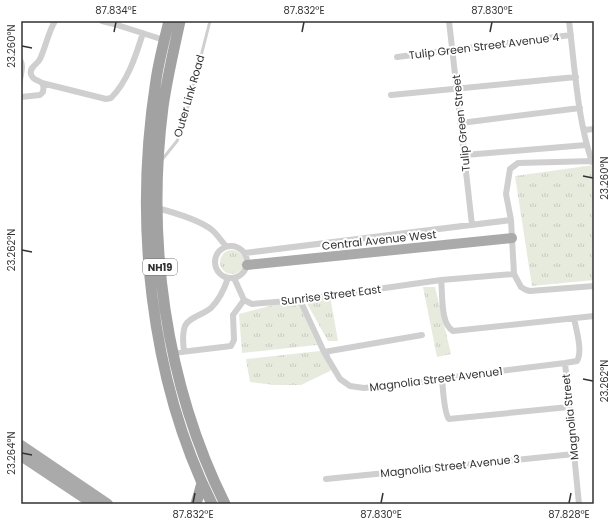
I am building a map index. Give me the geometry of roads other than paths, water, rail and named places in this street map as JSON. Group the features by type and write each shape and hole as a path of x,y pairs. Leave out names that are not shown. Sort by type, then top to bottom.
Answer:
{"highway":[{"name":"NH19","path":"169,21 155,86 147,165 146,210 150,276 159,342 172,397 188,448 212,504"},
{"name":"NH19","path":"180,21 163,106 158,166 158,244 165,306 178,352 184,394 199,443 225,504"},
{"path":"196,504 202,483"}],"main road":[{"name":"Central Avenue West","path":"247,265 512,238"},
{"path":"21,445 108,504"},
{"path":"21,456 92,504"}],"street":[{"path":"55,21 50,29 40,59 31,70 30,73 33,78 42,83 106,99 111,98 123,83 133,62 143,33"},
{"path":"102,21 164,40"},
{"name":"Tulip Green Street","path":"449,21 472,225"},
{"path":"569,21 586,145 593,162 518,163 510,169 506,194 511,220 514,274 521,287 530,291 594,286"},
{"name":"Tulip Green Street Avenue 4","path":"397,57 570,35"},
{"path":"391,94 576,77"},
{"path":"21,97 42,94 44,87 42,83"},
{"path":"461,123 580,108"},
{"path":"584,130 594,129"},
{"path":"465,156 586,145"},
{"path":"157,208 203,224 213,231 226,246"},
{"path":"245,253 511,220"},
{"path":"226,246 234,246 240,248 245,253 247,265 245,271 240,276 231,278 222,276 217,271 214,259 221,248 226,246"},
{"name":"Sunrise Street East","path":"244,300 252,304 300,300 442,280 514,274"},
{"path":"231,278 244,300 233,315 234,340 232,346 178,352 185,326 188,321 210,309 220,298 231,278"},
{"path":"442,280 445,320 447,327 453,331 594,316"},
{"name":"Magnolia Street Avenue1","path":"300,300 324,352 340,379 350,386 364,388 422,382 565,363"},
{"name":"Magnolia Street","path":"574,318 579,346 579,358 577,360 565,363 579,504"},
{"path":"324,352 422,335"},
{"path":"442,379 445,412 447,417 450,419 569,407"},
{"name":"Magnolia Street Avenue 3","path":"326,479 574,454"}],"lane":[{"name":"Outer Link Road","path":"158,166 177,140 182,130 210,21"},
{"path":"21,59 24,65 21,83"}]}
